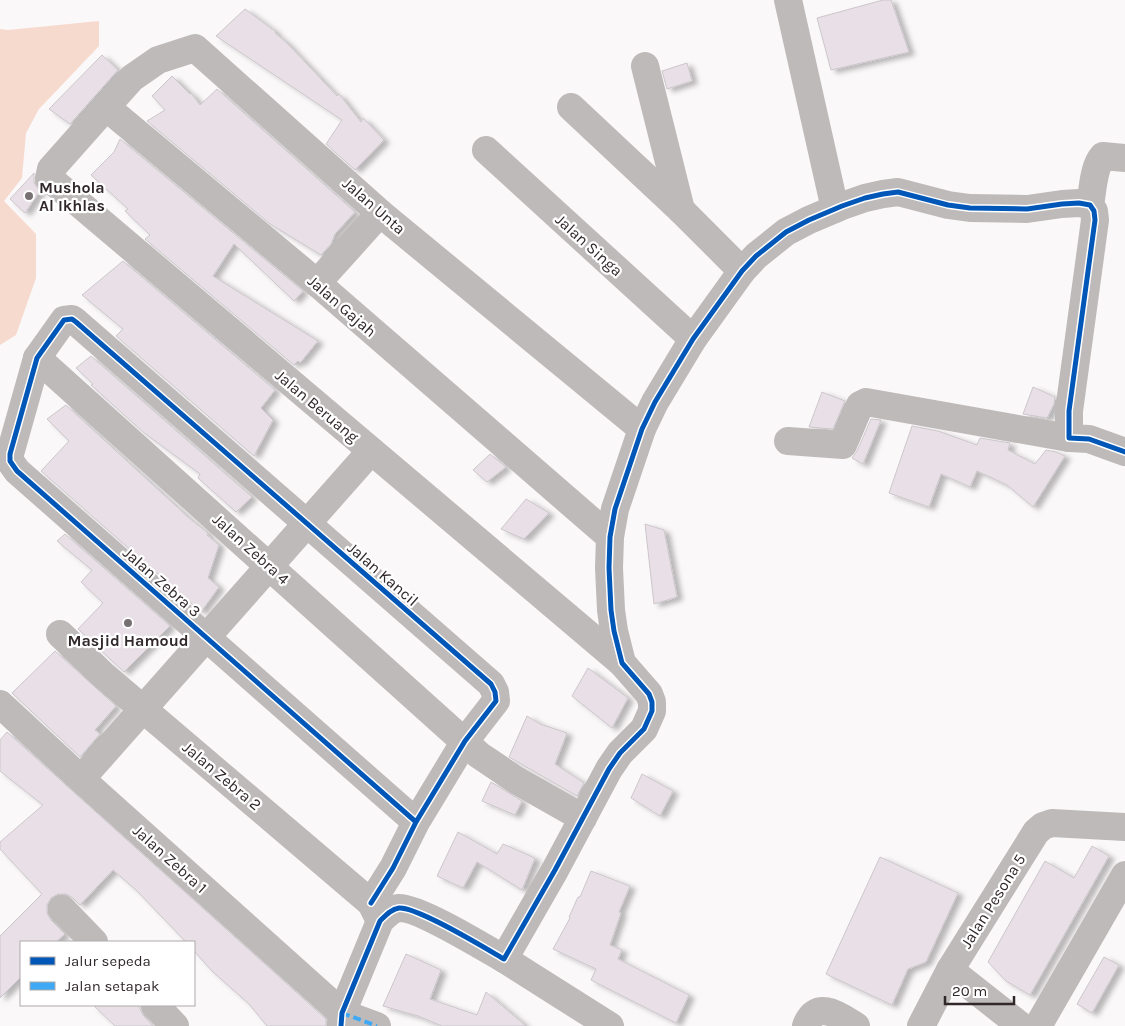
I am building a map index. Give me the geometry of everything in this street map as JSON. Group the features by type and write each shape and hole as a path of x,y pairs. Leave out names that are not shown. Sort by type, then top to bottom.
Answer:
{"street":[{"path":"788,0 835,209"},
{"name":"Jalan Unta","path":"106,107 132,78 158,60 195,48 380,212 642,429"},
{"path":"645,66 681,210"},
{"name":"Jalan Beruang","path":"106,107 51,169 49,178 622,663 649,694 652,702 652,711 644,729 620,753 609,769 555,870 504,959"},
{"name":"Jalan Gajah","path":"106,107 317,283 610,537"},
{"path":"571,107 681,210 742,271"},
{"name":"Jalan Singa","path":"486,150 693,339"},
{"path":"1090,205 1100,160 1104,156 1125,158"},
{"path":"622,663 611,610 610,537 620,492 642,429 670,376 693,339 742,271 756,256 786,232 835,209 864,198 898,192 948,205 970,208 1027,209 1062,204 1079,203 1090,205 1094,211 1095,220 1069,411 1069,438"},
{"path":"317,283 380,212"},
{"name":"Jalan Kancil","path":"64,320 72,319 76,322 490,684 495,692 496,700 465,741 416,822 393,868 375,912 341,1019"},
{"name":"Jalan Zebra 3","path":"64,320 37,358 10,454 10,461 17,471 416,822"},
{"name":"Jalan Zebra 4","path":"37,358 479,755 498,769 583,818"},
{"path":"788,440 843,445 860,405 866,402 1069,438 1089,439 1125,452"},
{"path":"81,779 371,451"},
{"name":"Jalan Zebra 2","path":"60,634 375,912"},
{"name":"Jalan Zebra 1","path":"0,704 341,1019"},
{"name":"Jalan Pesona 5","path":"921,1026 950,970 1036,832 1043,826 1052,823 1125,827"},
{"path":"1038,1026 1125,875"},
{"path":"375,912 400,908 422,914 504,959 610,1026"},
{"path":"62,909 93,941"},
{"path":"950,970 1022,1026"},
{"path":"156,1006 176,1026"},
{"path":"806,1026 815,1014 822,1010 833,1012 856,1026"},
{"path":"341,1019 377,1026"}],"shaded area":[{"path":"99,21 99,46 39,109 26,133 22,178 4,201 36,234 36,278 16,335 0,345 0,29 8,30"}],"building":[{"path":"883,0 891,0 909,52 831,70 817,18"},
{"path":"245,9 276,32 337,96 339,94 361,122 363,118 384,140 355,170 326,144 342,120 216,36"},
{"path":"102,55 118,70 70,124 49,109"},
{"path":"687,63 692,81 667,89 662,71"},
{"path":"172,76 191,93 200,105 217,89 355,212 335,234 331,244 321,255 270,224 147,121 165,110 152,96"},
{"path":"120,139 303,291 294,301 234,244 213,276 318,341 300,363 298,361 294,365 145,239 150,235 125,211 128,209 91,175 114,152"},
{"name":"Mushola Al Ikhlas","path":"34,173 34,183 40,191 25,213 10,199"},
{"path":"123,261 275,390 261,408 273,420 254,456 116,336 123,329 82,295"},
{"path":"91,356 252,497 236,512 198,478 200,474 143,432 91,385 93,384 76,368"},
{"path":"1033,387 1055,397 1054,404 1047,418 1023,414"},
{"path":"822,392 845,401 833,429 809,427"},
{"path":"66,405 219,545 208,578 219,587 201,612 41,471 69,441 47,419"},
{"path":"871,419 881,420 863,464 852,458"},
{"path":"912,426 938,431 977,445 980,438 1010,443 1008,450 1035,464 1046,450 1065,456 1033,507 1007,485 977,471 970,487 941,474 929,507 889,493"},
{"path":"490,454 506,467 487,482 473,470"},
{"path":"526,499 549,513 524,539 501,529"},
{"path":"645,524 664,530 677,597 654,604"},
{"name":"Masjid Hamoud","path":"65,534 170,626 124,672 78,629 103,603 81,582 92,570 57,541"},
{"path":"55,651 116,706 95,730 100,734 80,757 12,693"},
{"path":"588,668 628,698 612,728 572,696"},
{"path":"527,716 540,724 567,733 555,764 584,783 577,796 509,757"},
{"path":"7,732 326,1019 326,1026 267,1026 249,1004 212,971 195,952 195,941 185,941 136,890 113,870 80,905 66,894 58,894 51,898 47,905 47,913 51,920 65,934 57,941 20,941 20,978 0,998 0,936 42,894 0,849 0,842 43,805 0,771 0,740"},
{"path":"642,774 673,791 660,816 631,798"},
{"path":"491,782 522,801 515,815 482,801"},
{"path":"458,832 497,854 503,844 535,858 522,890 477,862 463,888 437,876"},
{"path":"1092,846 1109,856 1030,995 1006,981 988,962 1045,861 1074,878"},
{"path":"880,857 958,893 926,962 908,969 892,1005 826,974"},
{"path":"591,871 630,886 619,912 621,913 610,945 622,950 618,959 689,995 676,1023 591,980 596,969 553,949 570,918"},
{"path":"406,954 441,970 430,999 477,1015 486,992 526,1026 442,1026 418,1016 383,1006"},
{"path":"1104,957 1119,965 1092,1013 1077,1004"},
{"path":"94,1006 138,1006 143,1015 153,1026 115,1026"}],"marked path":[{"path":"342,1013 377,1026"}],"cycle path":[{"path":"341,1026 342,1013 380,921 393,910 399,908 408,909 421,914 504,959 555,870 609,769 620,753 644,729 652,711 652,702 649,694 622,663 611,610 610,537 615,509 642,429 655,402 693,339 742,271 756,256 786,232 842,206 865,198 898,192 948,205 970,208 1027,209 1062,204 1079,203 1090,205 1094,211 1095,220 1069,411 1069,438 1089,439 1125,452"},
{"path":"371,903 393,868 416,822 465,741 496,701 495,692 491,684 76,322 72,319 64,320 37,358 10,454 10,461 17,471 416,822"}],"place":[{"name":"Mushola Al Ikhlas","path":"29,196"},
{"name":"Masjid Hamoud","path":"128,623"}]}
